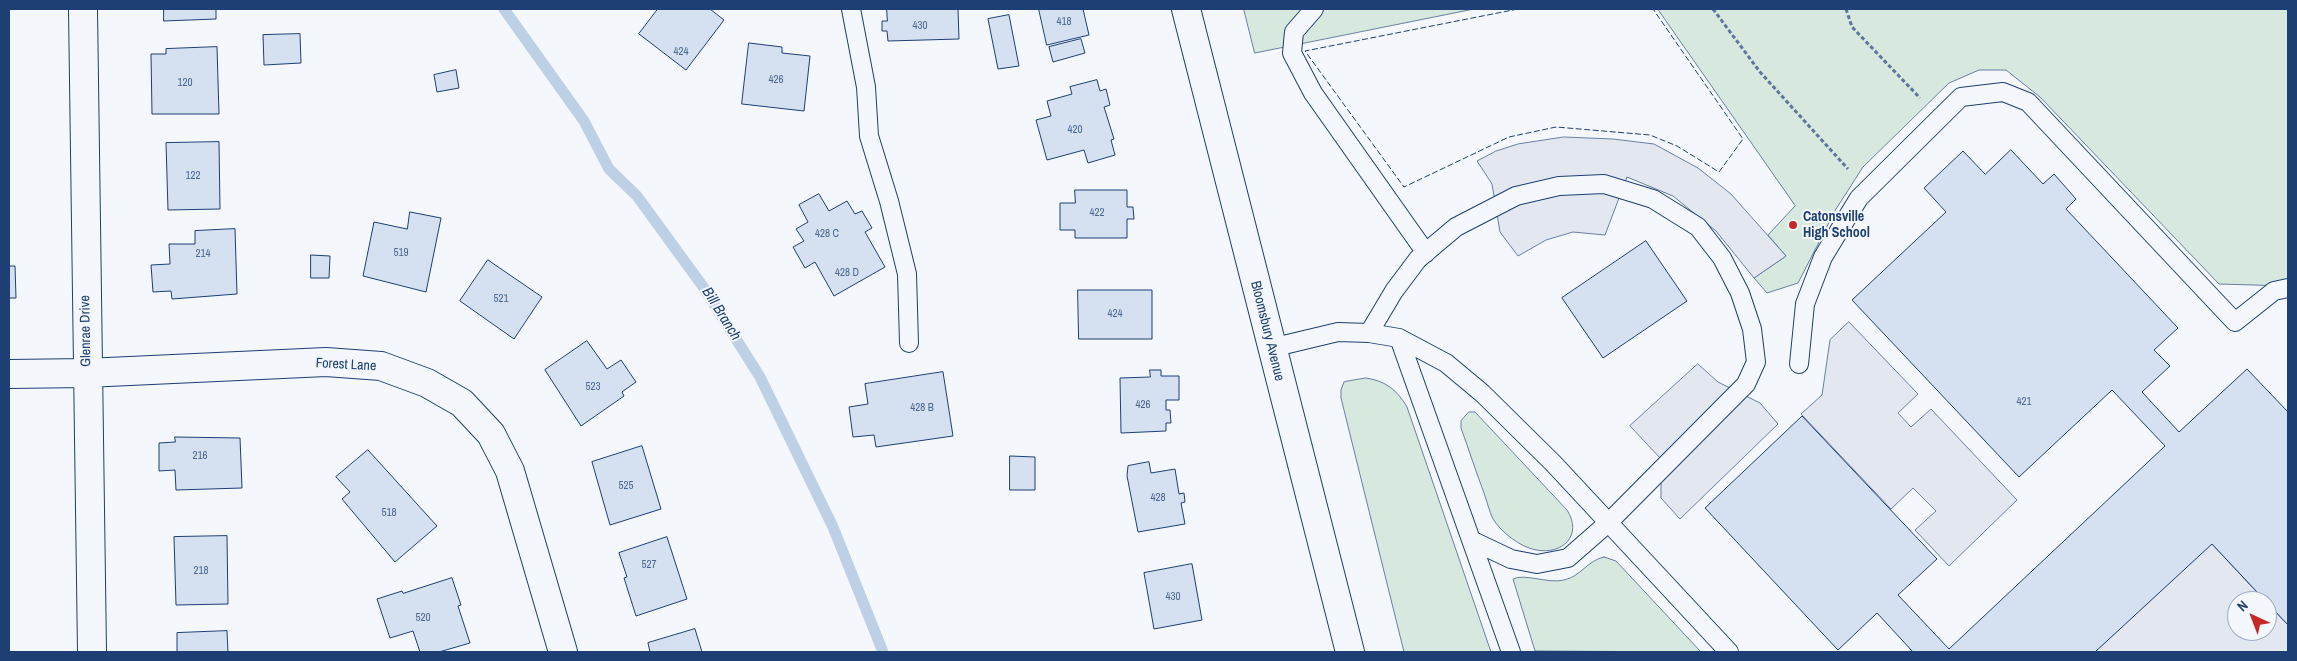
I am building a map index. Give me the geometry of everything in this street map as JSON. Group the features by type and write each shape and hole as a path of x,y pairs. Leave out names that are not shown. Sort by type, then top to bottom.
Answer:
{"street":[{"name":"Glenrae Drive","path":"82,9 86,373 92,652"},
{"name":"Bloomsbury Avenue","path":"1186,9 1350,652"},
{"name":"Forest Lane","path":"9,374 86,373 326,362 381,366 427,382 462,403 491,434 510,472 563,652"}],"lane":[{"path":"852,9 866,86 869,136 889,201 907,274 909,343"},
{"path":"1314,9 1294,32 1292,53 1313,93 1426,253"},
{"path":"1798,364 1805,304 1820,265 1859,198 1961,97 2003,92 2028,102 2235,322 2274,291 2288,288"},
{"path":"1368,332 1399,284 1418,259 1456,227 1516,196 1559,186 1604,184 1653,200 1698,227 1722,258 1740,293 1752,329 1756,362 1746,384 1608,523 1568,558 1537,564 1511,559 1473,541"},
{"path":"1271,348 1338,332 1368,332 1399,338 1446,363 1482,393 1553,463 1729,652"},
{"path":"1399,338 1511,652"}],"path":[{"path":"1713,9 1760,72 1868,190"},
{"path":"1846,9 1852,27 1940,118"}],"shaded area":[{"path":"1244,9 1474,9 1255,53"},
{"path":"1658,9 2288,9 2288,286 2219,284 2040,97 2006,70 1979,70 1949,83 1863,167 1836,209 1798,283 1767,293 1754,278 1786,256 1768,235 1795,206"},
{"path":"1564,137 1613,139 1654,144 1698,168 1731,194 1786,256 1754,278 1716,231 1673,196 1627,177 1605,235 1573,232 1546,240 1518,256 1500,232 1492,184 1477,161 1496,151 1518,144"},
{"path":"1849,322 1918,394 1898,413 1911,427 1931,409 2017,500 1949,566 1915,530 1936,511 1913,488 1891,509 1801,414 1822,395 1830,340"},
{"path":"1698,364 1718,382 1760,403 1778,424 1680,519 1661,498 1661,459 1630,426"},
{"path":"1366,378 1379,381 1390,387 1407,407 1491,652 1404,652 1341,398 1344,382"},
{"path":"1469,412 1475,412 1567,510 1573,528 1568,541 1562,546 1546,551 1524,546 1501,529 1493,519 1461,428 1461,421"},
{"path":"2212,544 2256,591 2227,591 2227,641 2277,641 2277,613 2288,625 2288,652 2095,652"},
{"path":"1604,557 1616,561 1701,652 1535,651 1513,579 1524,577 1551,581 1564,580 1575,576 1593,561"}],"building":[{"path":"164,9 216,9 216,19 164,21"},
{"path":"658,9 710,9 724,20 686,70 639,34"},
{"path":"887,9 958,9 959,39 888,41 887,31 882,31 882,21 887,21"},
{"path":"1039,9 1083,9 1089,35 1047,45"},
{"path":"1009,15 1019,66 998,69 988,19"},
{"path":"300,34 301,63 264,65 263,35"},
{"path":"1081,39 1085,53 1053,62 1049,47"},
{"path":"749,43 782,47 782,53 810,56 804,111 742,104"},
{"path":"217,47 219,114 152,114 151,54 166,54 166,49"},
{"path":"456,70 459,88 437,92 434,75"},
{"path":"1097,80 1100,91 1106,89 1110,105 1104,107 1114,139 1111,140 1115,155 1088,163 1084,150 1047,160 1036,120 1051,116 1047,101 1072,94 1070,87"},
{"path":"219,142 220,209 168,210 166,143"},
{"name":"Catonsville High School","path":"2011,150 2043,184 2054,174 2076,199 2066,209 2178,328 2154,350 2170,366 2142,392 2179,432 2247,369 2288,412 2288,625 2277,613 2277,591 2256,591 2212,544 2095,652 1913,652 1877,613 1838,650 1705,508 1802,416 1937,559 1898,595 1949,649 2165,446 2112,390 2019,477 1852,300 1946,212 1924,188 1963,151 1985,174"},
{"path":"1075,190 1127,190 1127,207 1133,207 1134,219 1127,219 1127,238 1075,238 1075,230 1060,230 1060,203 1075,203"},
{"path":"819,194 829,211 847,201 855,214 862,211 872,228 865,232 885,267 834,296 815,262 805,268 793,247 804,241 796,229 808,222 799,205"},
{"path":"410,212 441,218 426,292 363,276 374,222 407,229"},
{"path":"235,229 237,294 172,299 171,291 153,292 151,265 170,264 169,244 195,244 195,231"},
{"path":"1646,241 1687,301 1603,358 1562,298"},
{"path":"311,255 330,256 329,278 311,278"},
{"path":"488,260 542,297 514,339 460,301"},
{"path":"9,266 15,266 16,298 9,298"},
{"path":"1078,290 1152,290 1152,339 1079,339"},
{"path":"587,341 607,369 621,360 636,382 622,392 624,396 581,426 545,370"},
{"path":"1150,370 1161,370 1161,376 1179,376 1179,400 1166,400 1166,410 1170,410 1171,423 1166,423 1166,431 1121,433 1120,378 1150,377"},
{"path":"943,372 953,436 876,447 874,435 853,437 849,407 868,404 865,384"},
{"path":"175,437 240,438 242,488 176,490 175,470 159,471 159,443 175,442"},
{"path":"642,446 661,509 610,525 592,462"},
{"path":"368,450 437,526 395,562 342,499 350,492 336,477"},
{"path":"1010,456 1035,457 1035,490 1010,490"},
{"path":"1149,462 1151,473 1175,469 1179,494 1184,493 1185,502 1181,503 1185,524 1138,532 1127,476 1128,466"},
{"path":"227,536 228,604 176,605 174,537"},
{"path":"667,537 687,599 636,616 624,578 627,577 619,553"},
{"path":"1192,564 1202,620 1154,629 1144,573"},
{"path":"452,578 461,605 458,606 470,643 439,652 420,652 413,631 390,638 377,599"},
{"path":"695,629 702,652 650,652 648,643"},
{"path":"227,631 228,652 177,652 177,633"}],"waterway":[{"name":"Bill Branch","path":"504,9 584,121 609,169 637,196 704,288 760,377 833,527 883,652"}],"fence":[{"path":"1518,9 1305,51 1404,187 1509,137 1556,127 1650,135 1677,146 1719,172 1743,139 1653,9"}],"place":[{"name":"Catonsville High School","path":"1793,225"}]}
